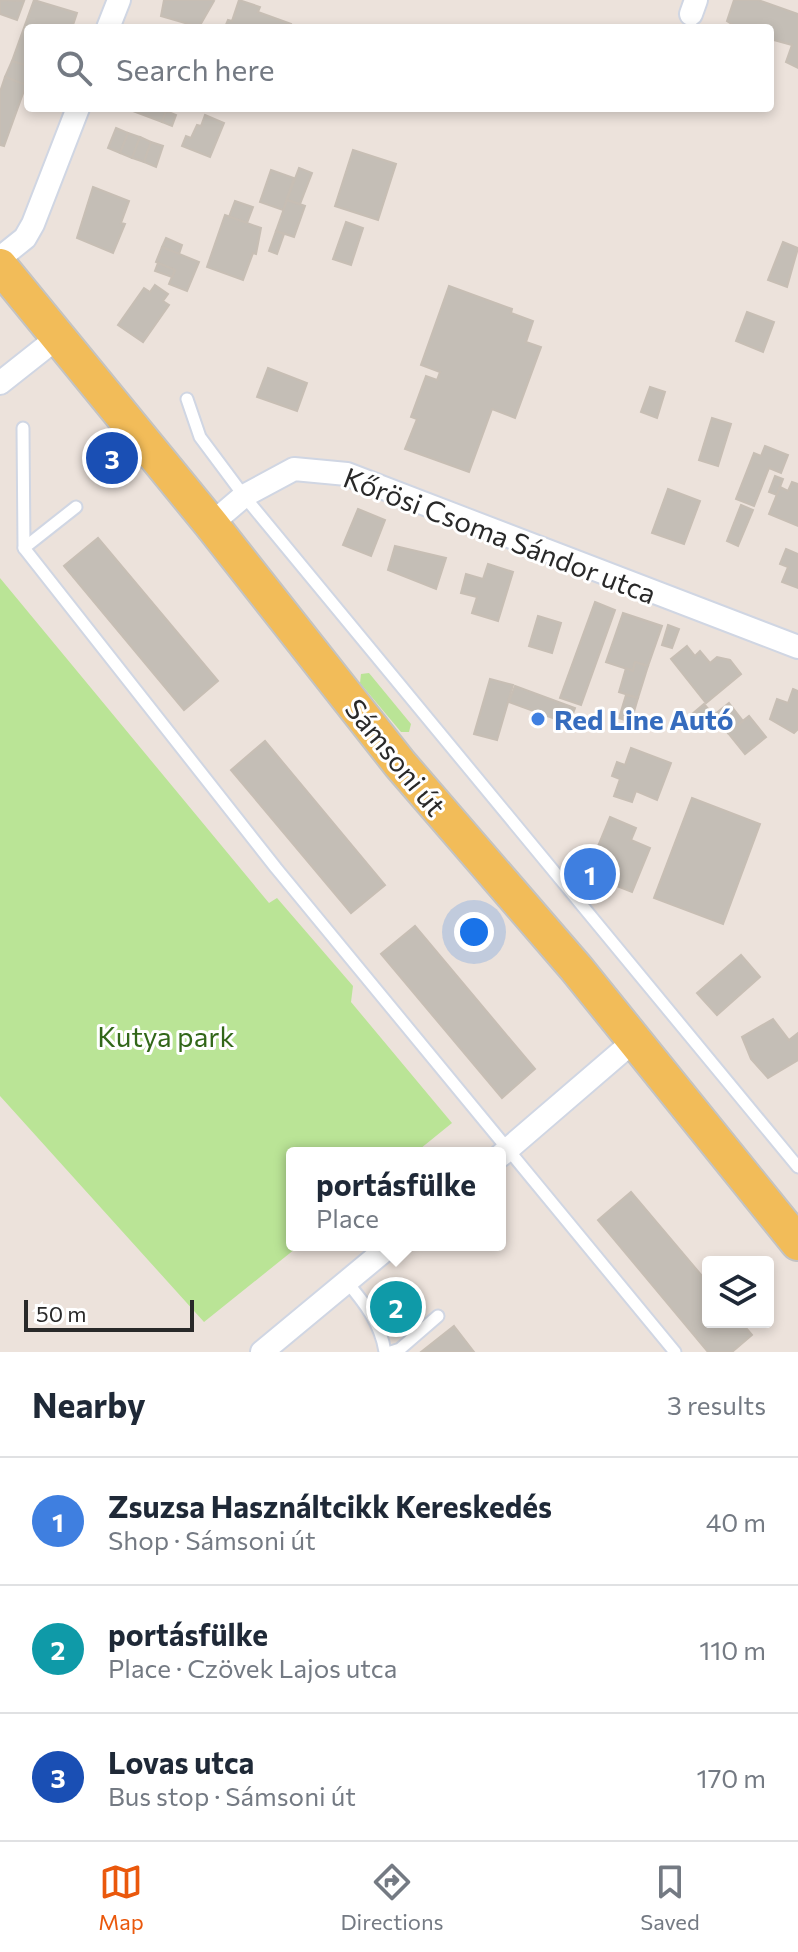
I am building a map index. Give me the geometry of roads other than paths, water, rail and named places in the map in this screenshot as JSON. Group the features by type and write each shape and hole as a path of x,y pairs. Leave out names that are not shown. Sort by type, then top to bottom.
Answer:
{"main road":[{"name":"Sámsoni út","path":"0,266 211,524 400,764 635,1040 798,1243"}],"street":[{"path":"110,24 119,0"},
{"path":"0,258 25,238 33,224 76,112"},
{"path":"0,383 57,338"},
{"name":"Kőrösi Csoma Sándor utca","path":"211,524 244,496 294,469 347,474 798,647"},
{"path":"506,1150 635,1040"},
{"path":"262,1352 384,1251"}],"lane":[{"path":"187,399 200,437 244,496 798,1167"},
{"path":"23,428 24,548 500,1147"},
{"path":"24,548 76,507"},
{"path":"506,1154 675,1352"},
{"path":"346,1281 368,1307 388,1352 400,1349 438,1316"}],"place":[{"name":"Lovas utca","path":"112,458"},
{"name":"Red Line Autó","path":"538,719"},
{"name":"Zsuzsa Használtcikk Kereskedés","path":"590,874"},
{"name":"portásfülke","path":"396,1307"}],"park label":[{"name":"Kutya park","path":"166,1036"}]}
